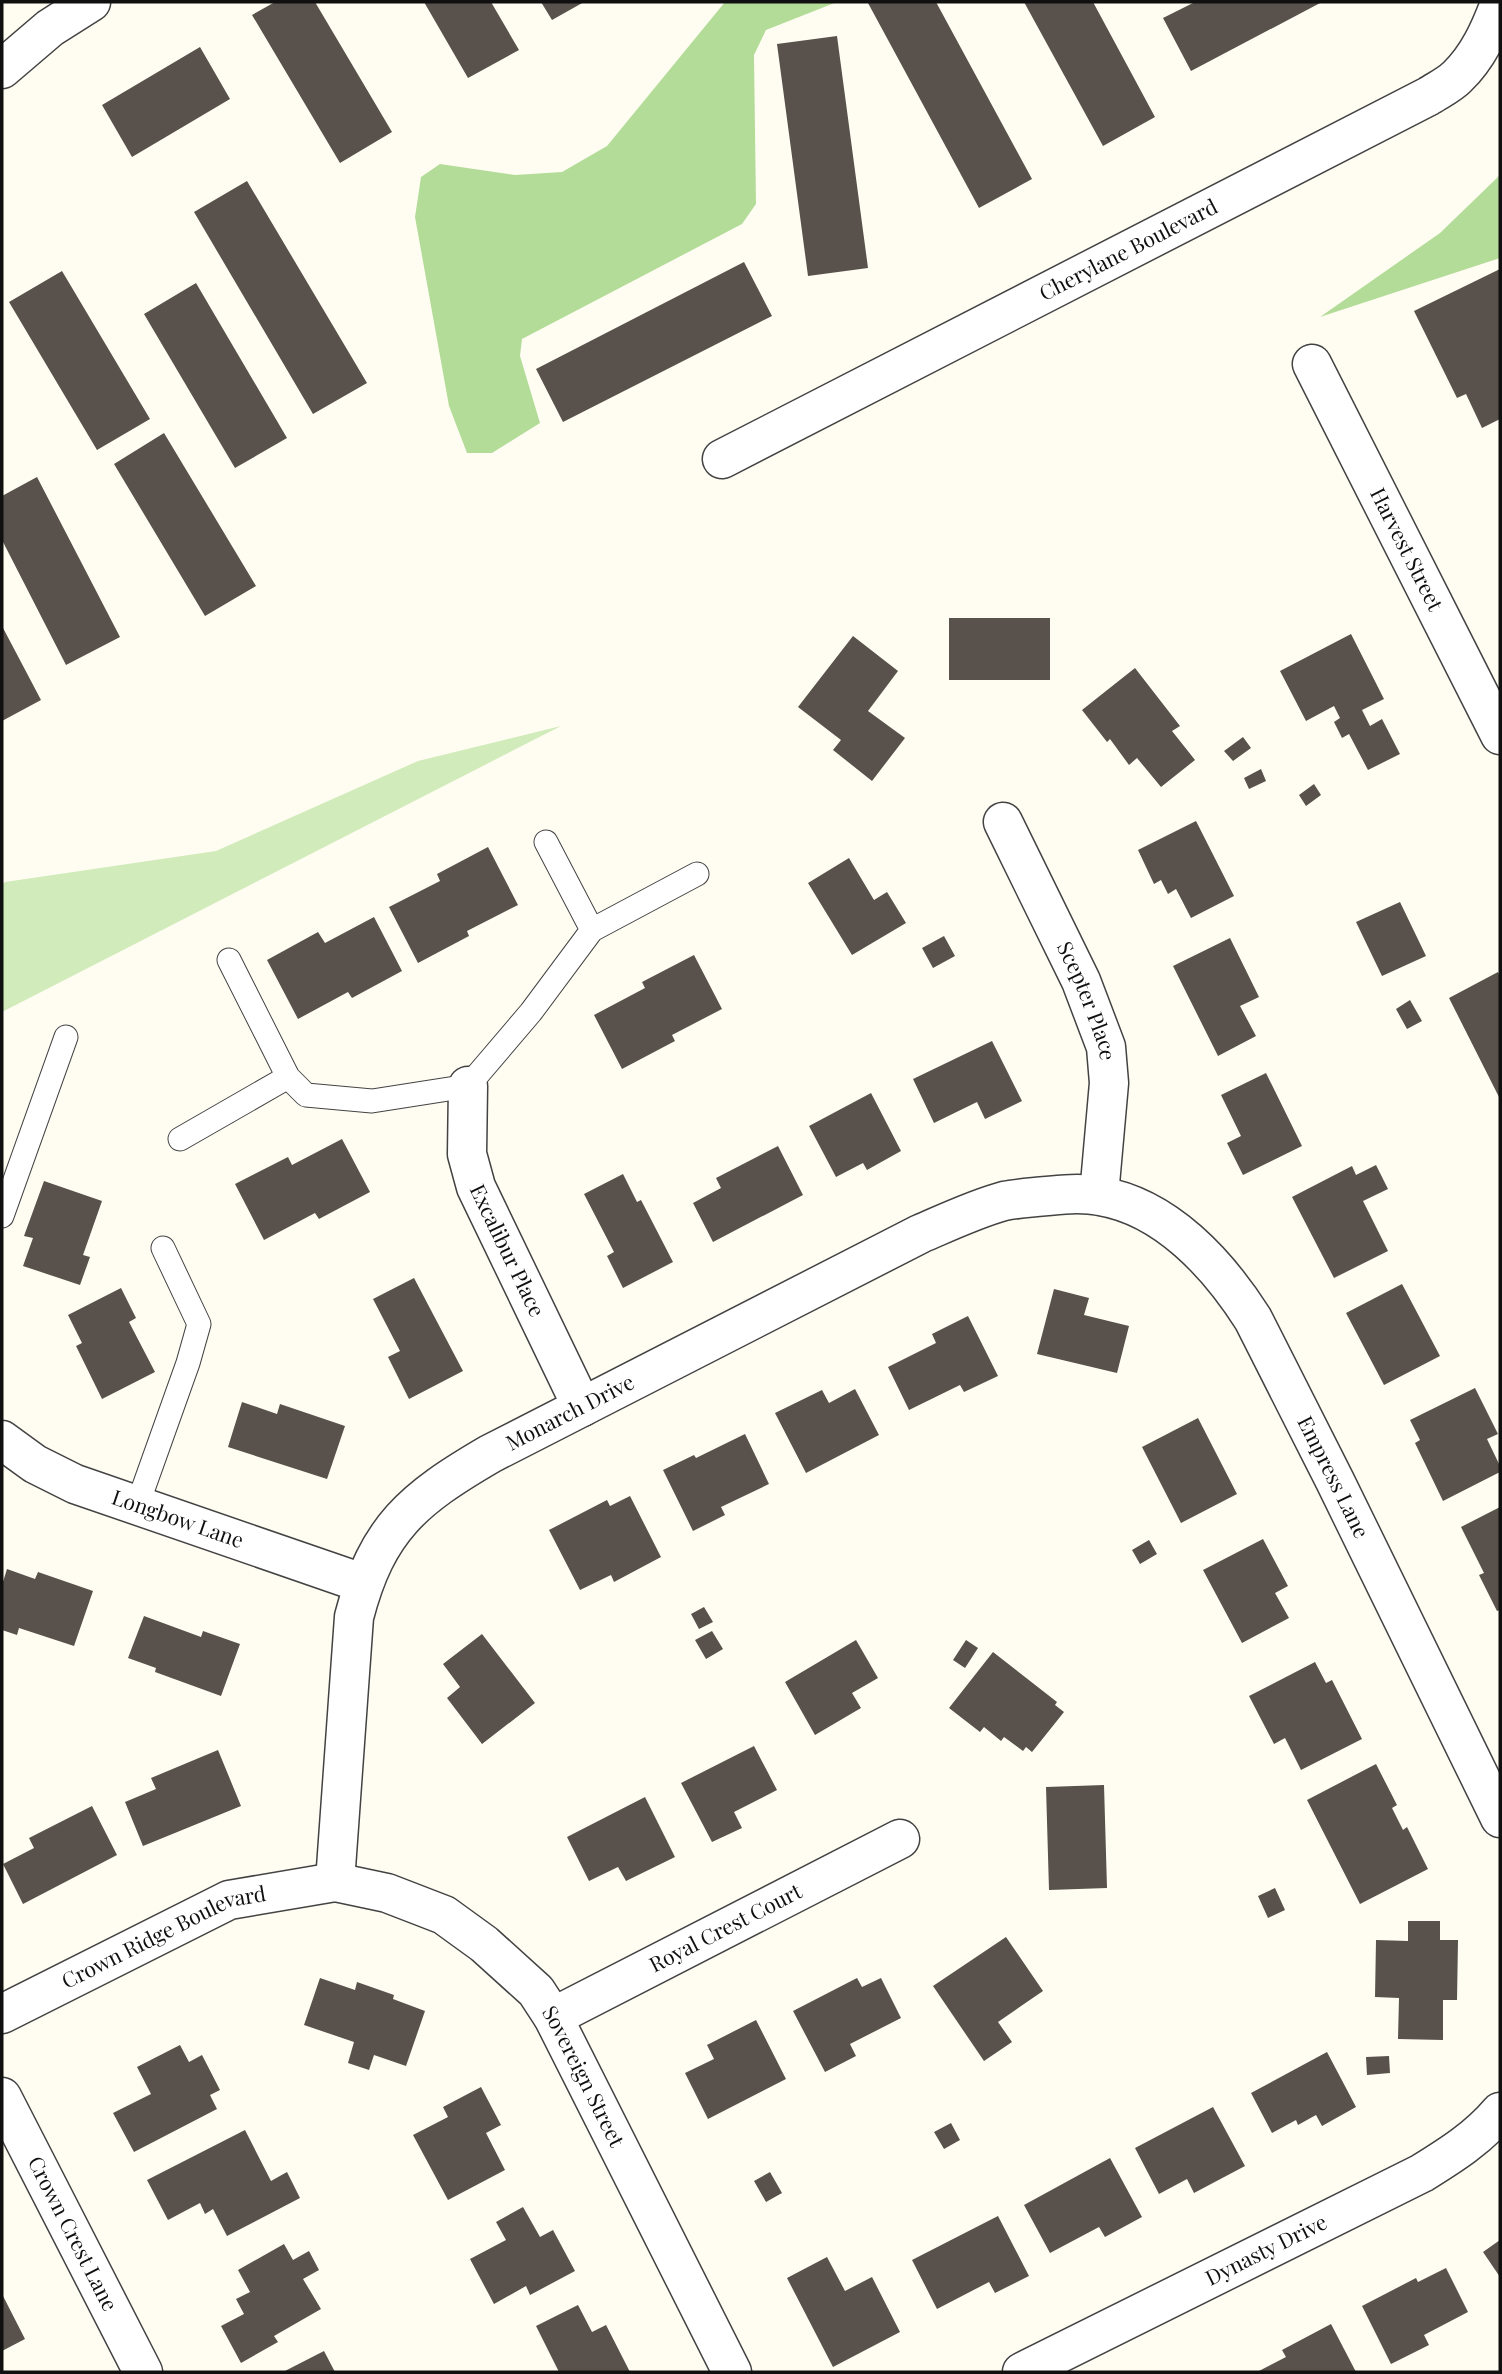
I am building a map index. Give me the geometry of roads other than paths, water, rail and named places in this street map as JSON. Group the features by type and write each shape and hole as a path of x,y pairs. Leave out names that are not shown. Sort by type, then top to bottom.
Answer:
{"street":[{"path":"2,69 50,28 90,2"},
{"name":"Cherylane Boulevard","path":"722,459 1429,96 1456,78 1472,58 1490,30 1500,3"},
{"name":"Harvest Street","path":"1312,364 1500,735"},
{"name":"Scepter Place","path":"1003,822 1082,981 1106,1047 1109,1083 1098,1195"},
{"name":"Excalibur Place","path":"468,1086 467,1153 475,1187 582,1407"},
{"name":"Monarch Drive","path":"335,1882 354,1617 362,1583 378,1552 394,1526 413,1506 451,1477 920,1234 964,1215 1007,1201 1056,1195 1098,1195"},
{"name":"Empress Lane","path":"1098,1195 1130,1204 1162,1221 1189,1241 1240,1298 1335,1480 1500,1818"},
{"name":"Longbow Lane","path":"2,1440 35,1464 75,1484 362,1583"},
{"name":"Royal Crest Court","path":"553,2017 900,1839"},
{"name":"Crown Ridge Boulevard","path":"2,2014 229,1900 335,1882"},
{"name":"Sovereign Street","path":"335,1882 387,1893 444,1915 484,1944 536,1991 553,2017 732,2372"},
{"name":"Crown Crest Lane","path":"2,2097 143,2372"},
{"name":"Dynasty Drive","path":"1022,2372 1422,2173 1484,2131 1500,2112"}],"lane":[{"path":"546,842 592,930"},
{"path":"229,960 288,1077 306,1095 372,1101 468,1086 531,1012 592,930 697,874"},
{"path":"2,1216 66,1037"},
{"path":"180,1139 288,1077"},
{"path":"137,1506 188,1363 199,1324 163,1248"}]}
